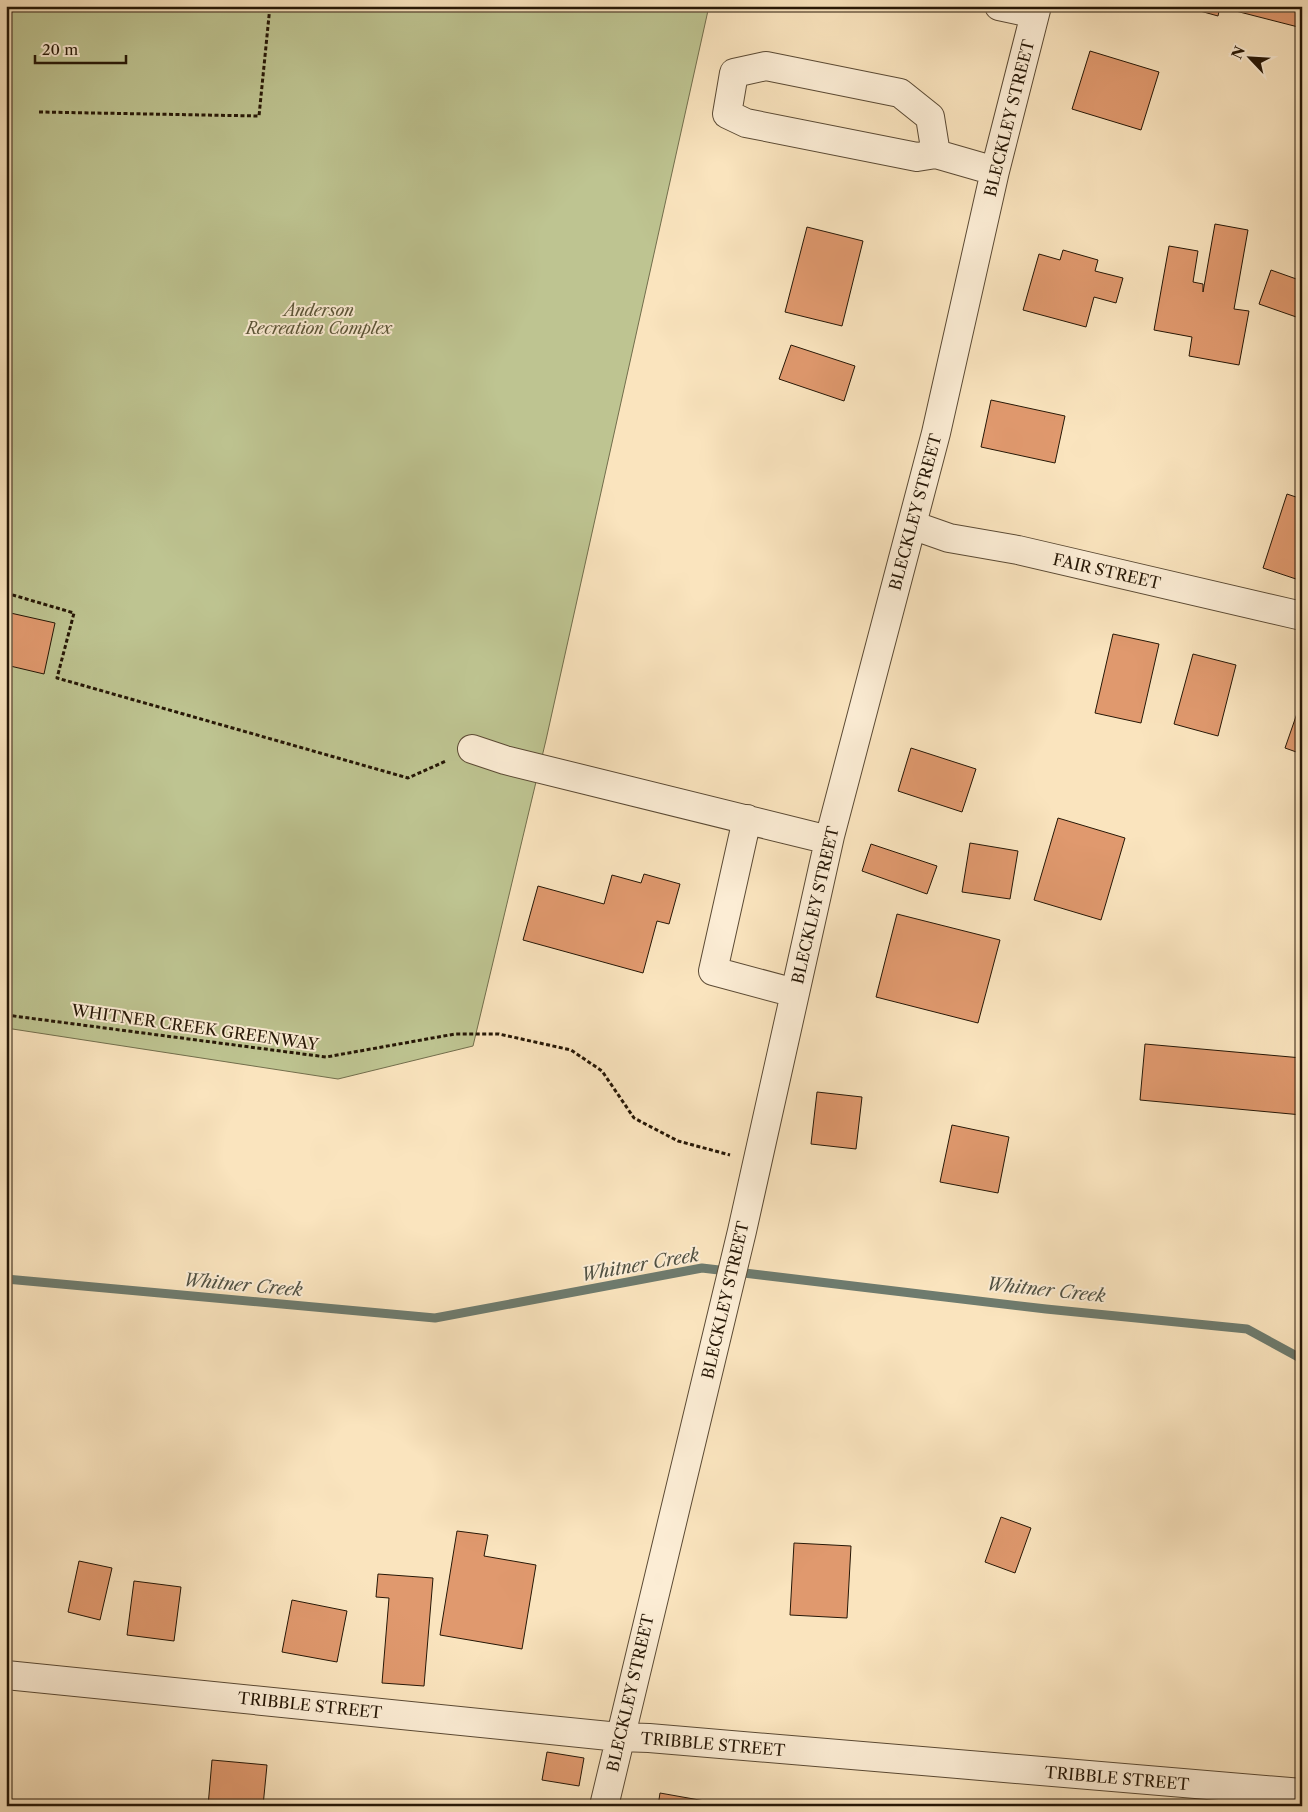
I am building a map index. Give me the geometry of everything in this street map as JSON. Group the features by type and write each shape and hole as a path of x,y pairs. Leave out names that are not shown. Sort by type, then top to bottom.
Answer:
{"street":[{"path":"999,6 1036,10"},
{"name":"BLECKLEY STREET","path":"604,1806 619,1737 729,1285 829,840 936,433 995,171 1036,10"},
{"path":"936,154 930,117 900,93 766,66 734,73 727,114 746,123 917,157 936,154 995,171"},
{"name":"FAIR STREET","path":"912,525 949,538 1018,550 1302,616"},
{"path":"472,749 505,760 829,840"},
{"path":"747,819 713,972 795,993"},
{"name":"TRIBBLE STREET","path":"6,1675 619,1737 669,1739 1302,1793"}],"path":[{"path":"39,112 259,116 270,6"},
{"path":"6,593 74,613 57,678 408,778 472,749"},
{"name":"WHITNER CREEK GREENWAY","path":"6,1015 326,1057 455,1034 499,1034 571,1050 602,1071 634,1118 678,1141 757,1162"}],"green space":[{"name":"Anderson Recreation Complex","path":"6,6 709,6 546,740 473,1046 338,1079 6,1028"}],"building":[{"path":"1182,6 1302,6 1302,28 1220,7 1218,16"},
{"path":"1090,51 1159,72 1141,130 1072,109"},
{"path":"1215,224 1248,230 1234,309 1249,311 1239,365 1189,356 1192,337 1154,330 1169,246 1198,251 1193,282 1203,284 1203,292"},
{"path":"807,227 863,241 842,326 785,312"},
{"path":"1063,250 1098,260 1095,271 1123,278 1116,303 1094,297 1086,327 1023,310 1039,254 1060,260"},
{"path":"1271,270 1302,281 1302,319 1259,304"},
{"path":"791,345 855,366 844,401 779,379"},
{"path":"991,400 1065,416 1055,463 981,447"},
{"path":"1287,494 1302,499 1302,581 1263,568"},
{"path":"6,612 55,623 44,674 6,665"},
{"path":"1113,634 1159,644 1141,723 1095,713"},
{"path":"1193,654 1236,665 1218,736 1174,724"},
{"path":"1302,699 1302,754 1285,748"},
{"path":"911,748 976,769 962,812 898,791"},
{"path":"1058,818 1125,838 1101,920 1034,900"},
{"path":"970,843 1018,851 1010,899 962,892"},
{"path":"871,844 937,866 927,894 862,871"},
{"path":"644,874 680,884 669,924 657,921 643,973 523,940 538,886 604,904 612,875 641,883"},
{"path":"897,914 1000,940 978,1023 876,997"},
{"path":"1145,1044 1302,1058 1302,1115 1140,1100"},
{"path":"817,1092 862,1097 856,1149 811,1144"},
{"path":"952,1125 1009,1137 998,1193 940,1182"},
{"path":"1001,1517 1031,1528 1015,1573 985,1562"},
{"path":"457,1531 488,1535 484,1556 536,1565 522,1649 440,1635"},
{"path":"794,1543 851,1546 847,1618 790,1615"},
{"path":"79,1561 112,1568 100,1620 68,1612"},
{"path":"378,1574 433,1578 424,1686 382,1683 389,1598 376,1597"},
{"path":"134,1581 181,1587 174,1641 127,1635"},
{"path":"292,1600 347,1611 337,1662 282,1652"},
{"path":"547,1752 584,1758 579,1786 542,1780"},
{"path":"212,1760 267,1765 263,1806 208,1806"},
{"path":"660,1793 733,1806 658,1806"}],"waterway":[{"name":"Whitner Creek","path":"6,1279 435,1318 702,1268 1046,1309 1247,1329 1302,1359"}]}
